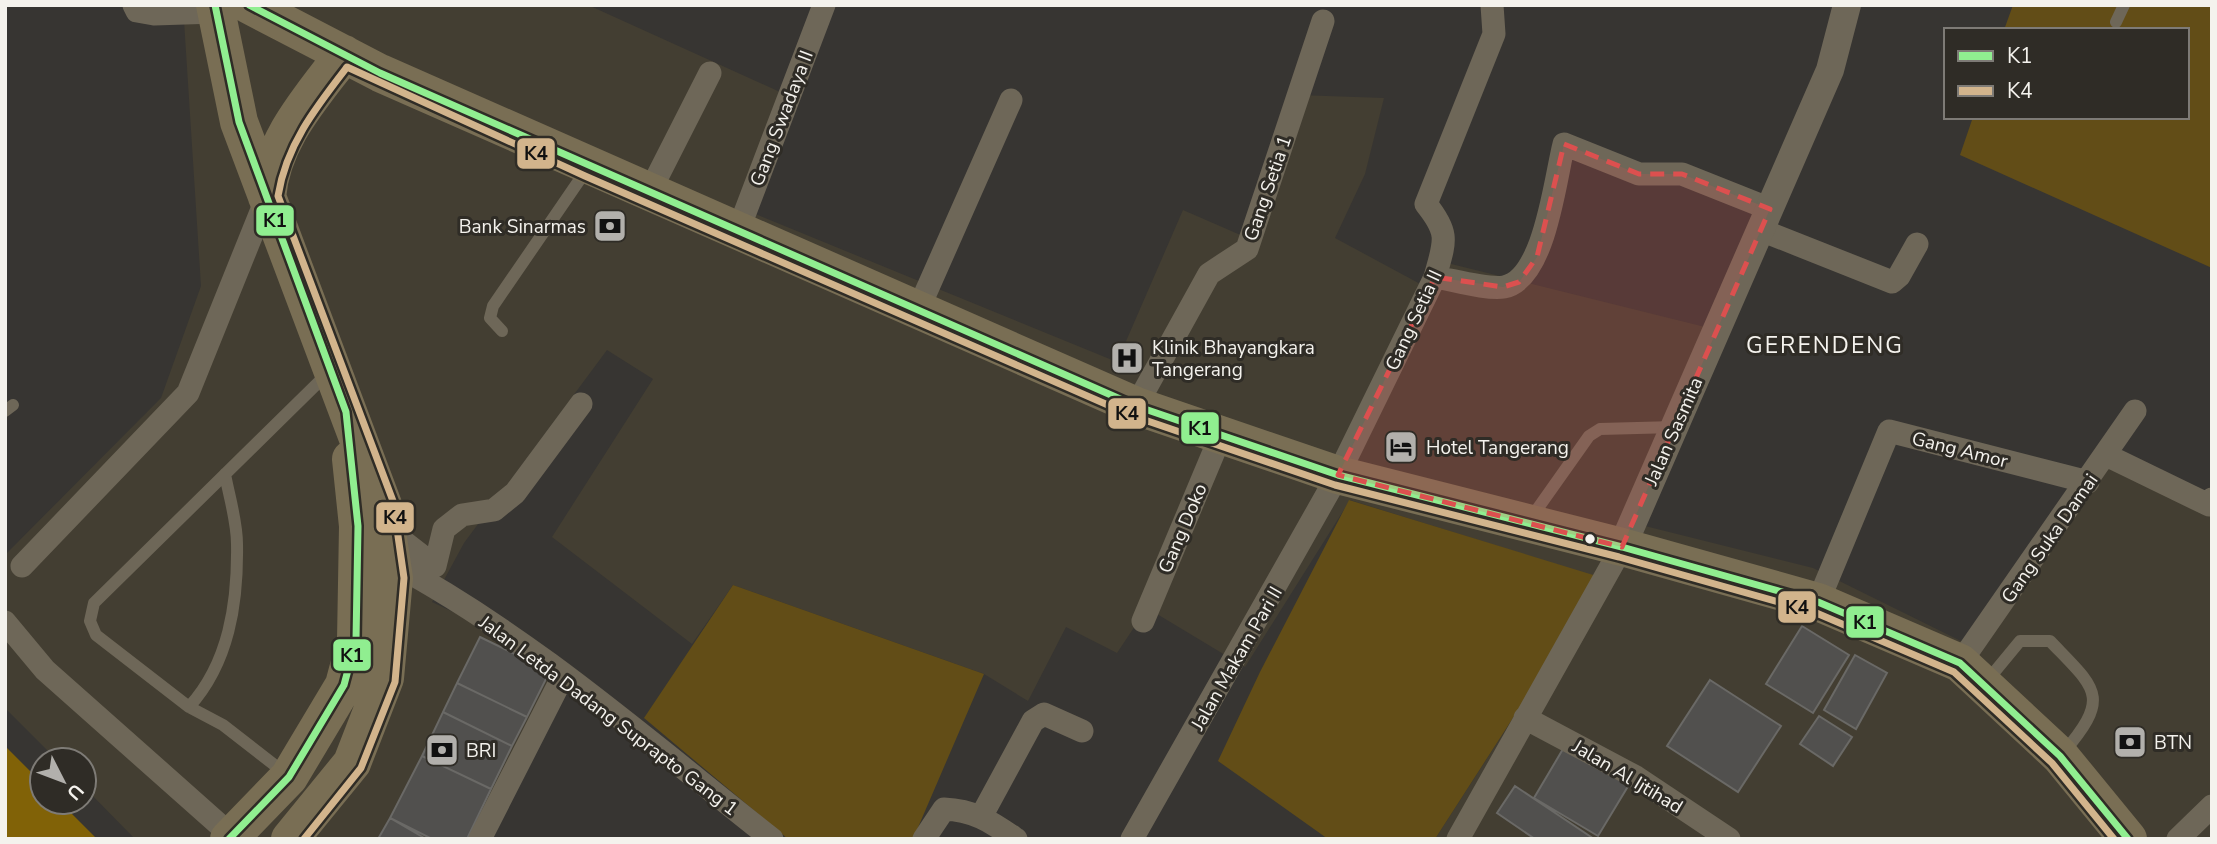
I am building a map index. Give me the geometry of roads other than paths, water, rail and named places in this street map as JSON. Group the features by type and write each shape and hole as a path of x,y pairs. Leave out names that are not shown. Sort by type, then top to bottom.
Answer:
{"highway":[{"path":"290,839 352,764 385,678 394,578 383,505 239,122 227,7 344,54 649,193 1136,406 1338,475 1622,547 1818,602 1973,674 2060,756 2128,839"},
{"path":"267,197 269,179 285,132 344,54"},
{"path":"230,837 289,777 344,685 356,640 358,526 346,412"}],"street":[{"path":"134,5 137,11 154,14 227,7"},
{"name":"Gang Swadaya II","path":"738,231 824,5"},
{"name":"Gang Setia II","path":"1338,475 1435,277 1443,248 1443,225 1426,204 1494,34 1492,5"},
{"name":"Jalan Sasmita","path":"1458,839 1622,547 1830,70 1847,5"},
{"name":"Gang Setia 1","path":"1136,406 1209,274 1247,249 1323,21"},
{"path":"649,193 710,73"},
{"path":"918,310 1011,100"},
{"path":"1435,277 1503,288 1519,282 1537,257 1564,144 1639,174 1682,174 1765,220 1892,282 1899,276 1916,244"},
{"path":"22,566 188,393 267,197"},
{"path":"389,545 435,566 444,529 462,515 494,510 515,493 581,404"},
{"name":"Gang Suka Damai","path":"1973,674 2088,482 2135,411"},
{"name":"Gang Amor","path":"1818,602 1889,431 2088,482"},
{"name":"Gang Doko","path":"1143,621 1221,435"},
{"path":"2106,455 2209,505 2212,499"},
{"name":"Jalan Makam Pari II","path":"1132,839 1338,475"},
{"name":"Jalan Letda Dadang Suprapto Gang 1","path":"389,545 446,592 563,676 772,839"},
{"path":"5,622 46,670 230,837"},
{"path":"480,839 563,676"},
{"path":"982,816 1033,721 1044,714 1082,731"},
{"name":"Jalan Al Ijtihad","path":"1525,718 1636,777 1728,839"},
{"path":"2178,839 2212,806"},
{"path":"924,839 944,809 965,810 982,816 1016,839"}],"lane":[{"path":"2116,22 2124,5"},
{"path":"502,331 490,318 493,306 589,166"},
{"path":"289,777 223,725 189,707 96,635 90,621 94,603 332,369"},
{"path":"1527,524 1590,436 1600,429 1675,426"},
{"path":"189,707 208,686 229,638 238,542 225,474"},
{"path":"1973,674 2020,641 2050,641 2089,682 2095,703 2087,725 2060,756"}],"place":[{"name":"Bank Sinarmas","path":"610,226"},
{"name":"Klinik Bhayangkara Tangerang","path":"1127,358"},
{"name":"Hotel Tangerang","path":"1401,447"},
{"name":"BTN","path":"2130,742"},
{"name":"BRI","path":"442,750"}],"district":[{"name":"GERENDENG","path":"1825,345"}]}
